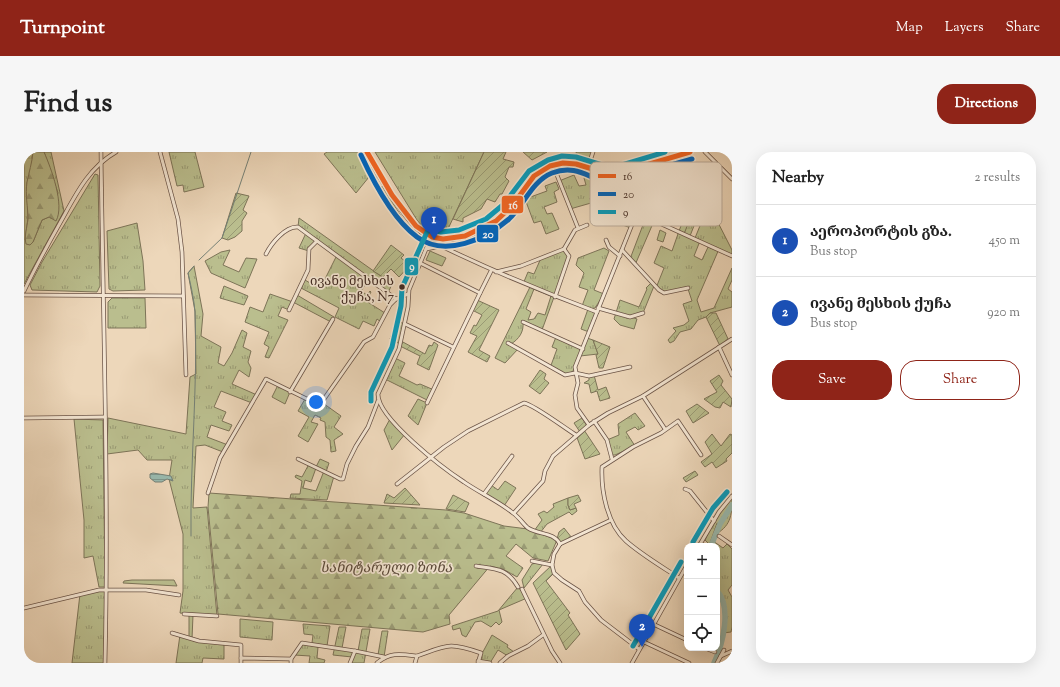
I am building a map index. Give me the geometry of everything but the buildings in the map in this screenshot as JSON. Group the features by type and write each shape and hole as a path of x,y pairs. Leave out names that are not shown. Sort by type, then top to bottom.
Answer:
{"highway":[{"path":"367,152 380,176 418,229 431,237 439,239 466,235 496,220 505,213 534,176 540,171 553,165 573,163 588,167"},
{"path":"657,162 690,152"}],"street":[{"path":"101,152 105,417 105,663"},
{"path":"24,291 38,262 90,173 101,162 116,152"},
{"path":"160,152 178,219 182,252 186,375"},
{"path":"588,167 593,152"},
{"path":"705,152 715,162"},
{"path":"670,158 673,162"},
{"path":"553,165 578,228"},
{"path":"722,169 732,179"},
{"path":"495,272 521,266 564,249 571,234 578,228 587,225"},
{"path":"590,425 577,408 575,395 578,383 575,367 632,226"},
{"path":"666,226 732,256"},
{"path":"266,254 276,240 294,227 298,227 396,299"},
{"path":"298,459 340,479 343,479 347,464 368,427 378,401 381,387 399,349 408,306 408,294 431,237"},
{"path":"439,239 441,246"},
{"path":"606,240 609,247 620,256"},
{"path":"289,310 308,270 309,249 317,241"},
{"path":"426,250 441,246 491,271 554,297 597,310 630,317 643,313"},
{"path":"554,297 569,256 564,249"},
{"path":"622,250 659,290 664,293 688,288"},
{"path":"420,264 480,293"},
{"path":"427,404 453,347 491,271"},
{"path":"24,295 104,294 183,296"},
{"path":"208,492 220,458 266,379 313,402 324,399 364,342 373,337 390,304 396,299 408,294"},
{"path":"290,392 333,319"},
{"path":"523,322 583,349"},
{"path":"405,324 453,347"},
{"path":"514,513 543,481 545,472 553,456 576,435 608,412 642,396 732,339"},
{"path":"508,343 560,374 575,373 589,376 630,368"},
{"path":"719,347 732,375"},
{"path":"642,396 665,429"},
{"path":"378,401 397,427 431,458 464,482 514,513 528,528 552,536 557,539 560,544"},
{"path":"397,484 472,428 524,403 533,406 544,415 576,435"},
{"path":"24,418 105,417"},
{"path":"594,422 608,440 612,459"},
{"path":"679,578 624,540 611,520 603,493 601,478 602,467 612,459 675,422 680,423 701,455"},
{"path":"484,494 512,456"},
{"path":"685,489 690,492 714,521"},
{"path":"701,543 732,496"},
{"path":"611,520 560,544 554,554 552,565 554,573 579,591 585,602 601,620 639,648"},
{"path":"719,536 732,545"},
{"path":"532,561 552,565"},
{"path":"476,566 502,570 512,577 518,587"},
{"path":"632,663 639,648 644,642 684,570"},
{"path":"522,589 543,635 560,663"},
{"path":"24,608 85,593 106,590 146,590 179,595"},
{"path":"184,614 217,616"},
{"path":"653,624 684,639"},
{"path":"172,633 199,641 241,645 241,663"},
{"path":"500,663 508,656 528,646 543,635"},
{"path":"644,642 689,663"},
{"path":"241,658 291,661 302,643 384,657"},
{"path":"377,663 384,657 393,654 417,656 446,646 455,645 481,654 478,662 490,663"},
{"path":"718,663 724,650"},
{"path":"350,663 355,651"},
{"path":"721,656 732,651"},
{"path":"415,663 417,656"}],"green space":[{"path":"24,152 33,152 32,166 27,183 28,218 25,240 33,242 42,220 49,217 58,193 44,152 51,152 64,211 24,284"},
{"path":"33,152 44,152 56,186 59,206 56,221 49,217 42,220 33,242 30,245 26,244 25,241 28,219 26,192"},
{"path":"169,152 195,152 204,187 184,192 183,185 177,186"},
{"path":"327,152 362,152 377,179 375,181 369,177 356,193 324,154"},
{"path":"375,152 484,152 448,229 439,232 432,219 424,229"},
{"path":"484,152 506,152 503,159 514,162 513,167 509,167 505,177 509,181 502,194 500,194 495,202 487,199 481,209 463,218 463,222 453,219"},
{"path":"523,152 547,152 532,160"},
{"path":"576,152 593,152 588,167 580,164"},
{"path":"670,158 673,162 657,162"},
{"path":"588,167 590,168 590,203 570,209 559,181 574,175 579,186 586,185 584,178"},
{"path":"95,174 98,175 100,286 97,292 32,290 30,285 42,262"},
{"path":"556,182 559,189 554,192 557,202 544,207 547,214 552,213 559,229 546,234 541,221 534,223 525,199 547,191 545,186"},
{"path":"382,186 406,224 404,226 380,188"},
{"path":"236,193 249,196 243,210 247,213 242,221 242,231 235,237 228,240 222,238"},
{"path":"299,218 392,284 388,293 369,279 361,291 367,295 370,291 371,292 366,301 385,313 381,322 377,319 374,326 363,321 359,329 335,317 339,308 301,288 305,280 320,289 337,255 317,241 309,251 299,248 306,233 298,227"},
{"path":"137,223 143,261 145,290 113,291 109,289 107,231"},
{"path":"643,226 652,226 635,265 630,259"},
{"path":"681,226 687,226 684,234 679,231"},
{"path":"683,226 694,226 690,236 695,238 700,226 720,226 732,250 732,255 719,249 697,300 701,312 714,308 732,268 732,280 728,289 732,292 732,307 710,313 706,317 698,320 691,329 680,332 674,341 670,343 668,340 676,331 673,328 684,325 689,321 683,304 692,301 688,289 664,293 656,288 664,268 654,263 661,246 672,251 679,231","holes":["700,241 709,245 702,260 694,256"]},
{"path":"660,230 666,233 663,242 657,240"},
{"path":"391,245 404,255 401,258 410,265 399,277 391,269 383,277 373,271"},
{"path":"604,248 609,251 594,290 604,294 595,308 589,309 595,314 589,332 581,329 588,309 582,306 588,290 579,287 584,273 576,265 578,258"},
{"path":"564,249 569,256 542,330 523,322 523,329 520,335 511,344 518,349 505,363 495,358 530,287 523,284 528,272 534,274 541,258","holes":["534,289 551,296 545,315 538,313 534,319 528,320 531,312 526,309"]},
{"path":"230,250 223,265 239,272 246,258 257,259 245,288 211,273 205,261 221,252"},
{"path":"430,251 446,258 442,266 426,260"},
{"path":"194,266 203,314 201,336 221,347 218,363 224,366 232,353 242,330 247,333 243,347 251,351 248,362 251,368 249,377 239,370 232,384 257,395 252,403 221,391 214,407 226,412 222,421 232,425 229,431 211,425 207,437 228,445 223,452 205,445 196,446 193,508 207,507 217,616 193,615 192,639 224,643 224,659 203,658 202,663 176,663 180,635 189,638 189,614 180,613 183,591 183,534 169,479 172,460 147,460 138,450 107,454 108,418 186,434 190,377 196,374 195,311 188,273"},
{"path":"651,283 654,286 643,313 631,317 637,319 634,329 620,325 614,319 620,300 639,307 647,289 646,288"},
{"path":"224,286 248,296 244,305 220,298"},
{"path":"270,294 293,302 289,310 282,307 278,316 288,320 269,358 265,357 269,347 264,344 269,332 245,322 250,307 263,312"},
{"path":"297,295 334,317 331,322 293,302"},
{"path":"112,298 145,298 146,328 108,328 108,302"},
{"path":"477,300 499,310 479,350 490,356 487,362 468,352 477,336 470,333 482,315 472,310"},
{"path":"710,313 716,313 729,341 720,346 706,317"},
{"path":"397,321 405,324 400,344 390,339"},
{"path":"556,337 582,349 587,338 593,340 598,354 580,356 575,368 569,374 556,371 550,368 557,349 552,347"},
{"path":"593,340 610,347 603,368 599,368 596,355 598,354"},
{"path":"401,341 425,354 429,345 432,346 434,342 438,345 429,370 417,364 420,356 400,346"},
{"path":"395,358 405,363 399,376 417,385 420,384 434,390 429,401 385,379"},
{"path":"540,370 546,374 544,379 549,383 540,394 529,386"},
{"path":"594,375 598,390 606,387 610,398 600,401 597,391 591,393 589,384 584,383 589,380 589,376"},
{"path":"719,375 723,381 721,385 732,399 731,407 723,402 720,408 715,407 704,399 717,392 710,381"},
{"path":"278,385 290,392 285,404 272,397"},
{"path":"305,399 313,402 320,401 341,416 334,427 343,434 334,440 336,451 331,452 330,440 326,437 325,422 320,420 321,418 315,415 311,422 318,424 308,442 298,436 309,417 298,411"},
{"path":"418,399 427,403 418,425 408,416"},
{"path":"697,404 709,413 693,423 686,411"},
{"path":"635,413 645,426 638,430 635,427 626,432 635,446 612,455 607,440 619,435 618,424"},
{"path":"582,418 587,426 584,430 600,454 585,459 576,435 580,432 574,423"},
{"path":"74,419 103,420 105,587 99,587 93,556 84,558 84,520"},
{"path":"390,419 405,434 392,450 384,430"},
{"path":"712,434 721,446 730,434 732,435 732,453 726,459 727,461 716,468 712,462 705,467 701,462 712,454 705,442"},
{"path":"320,459 329,463 326,472 334,476 327,500 290,498 291,494 300,494 302,481 295,477 296,475 302,477 309,464 316,467","holes":["316,468 324,471 316,491 303,488 305,480 311,482"]},
{"path":"695,471 698,475 686,482 683,478"},
{"path":"505,481 516,488 504,506 484,494 491,485 498,490"},
{"path":"405,488 420,505 384,503 387,494 394,498"},
{"name":"სანიტარული ზონა","path":"209,493 446,510 464,513 504,526 528,529 557,540 548,561 533,558 516,544 506,556 523,568 517,577 503,569 490,566 449,615 450,624 423,632 218,614 208,507"},
{"path":"453,495 469,503 465,512 446,509"},
{"path":"578,495 581,501 574,504 576,508 570,510 568,498"},
{"path":"732,496 732,508 728,523 716,534 719,524 717,523 710,543 708,543 705,540 714,521"},
{"path":"568,498 570,510 576,508 577,511 572,515 569,512 547,524 540,533 534,531 542,520 538,514 544,511 547,513 554,507 553,504"},
{"path":"564,528 572,538 560,544 557,539 559,532"},
{"path":"727,544 732,549 732,585 728,590 732,597 731,632 723,633 726,611 721,596 720,546 723,548"},
{"path":"532,564 543,564 524,588 522,580"},
{"path":"552,565 554,573 546,581 570,613 568,615 580,634 566,650 533,583"},
{"path":"174,580 177,586 123,583 124,581"},
{"path":"518,587 527,598 499,610 502,622 499,625 496,622 491,627 481,621 475,622 466,637 462,635 460,628 453,630 452,626 498,611"},
{"path":"106,590 105,663 72,663 80,594"},
{"path":"240,619 273,622 272,640 240,637"},
{"path":"303,624 330,626 327,646 312,643 313,635 304,634"},
{"path":"339,627 346,627 342,648 358,651 362,629 370,629 364,663 350,663 352,657 333,655"},
{"path":"382,631 388,631 384,657 378,655"},
{"path":"492,635 508,645 507,647 514,652 508,656 498,650 490,663 478,661"},
{"path":"302,644 318,647 317,658 325,660 324,663 309,663 310,656 294,655"}],"water":[{"path":"153,473 171,476 173,481 167,479 162,482 155,482 150,478 150,474"}],"waterway":[{"path":"199,260 222,238 251,152"},
{"path":"191,536 196,340 195,307 188,273 194,266"},
{"path":"712,543 720,524 732,505"},
{"path":"714,663 723,636 725,616 724,606 720,595"}],"transit line":[{"name":"16","path":"367,152 392,195 416,226 432,237 443,239 465,236 496,221 512,206 534,176 550,166 563,163 576,164 590,168"},
{"name":"9","path":"632,162 665,152"},
{"name":"16","path":"656,162 690,152"},
{"name":"20","path":"361,155 378,188 400,221 417,237 428,243 440,246 452,246 465,243 477,239 500,226 509,219 534,187 552,173 562,170 571,170 590,177"},
{"name":"9","path":"371,401 371,392 392,347 401,306 402,288 427,232 431,230 441,232 459,230 486,219 504,204 529,171 548,160 562,156 576,157 592,162"},
{"name":"20","path":"682,162 692,159"},
{"name":"9","path":"693,542 713,508 727,492"},
{"name":"9","path":"633,646 681,562"}],"place":[{"name":"აეროპორტის გზა.","path":"434,240"},
{"name":"ივანე მესხის ქუჩა, N7","path":"402,287"},
{"name":"ივანე მესხის ქუჩა","path":"642,647"}]}
